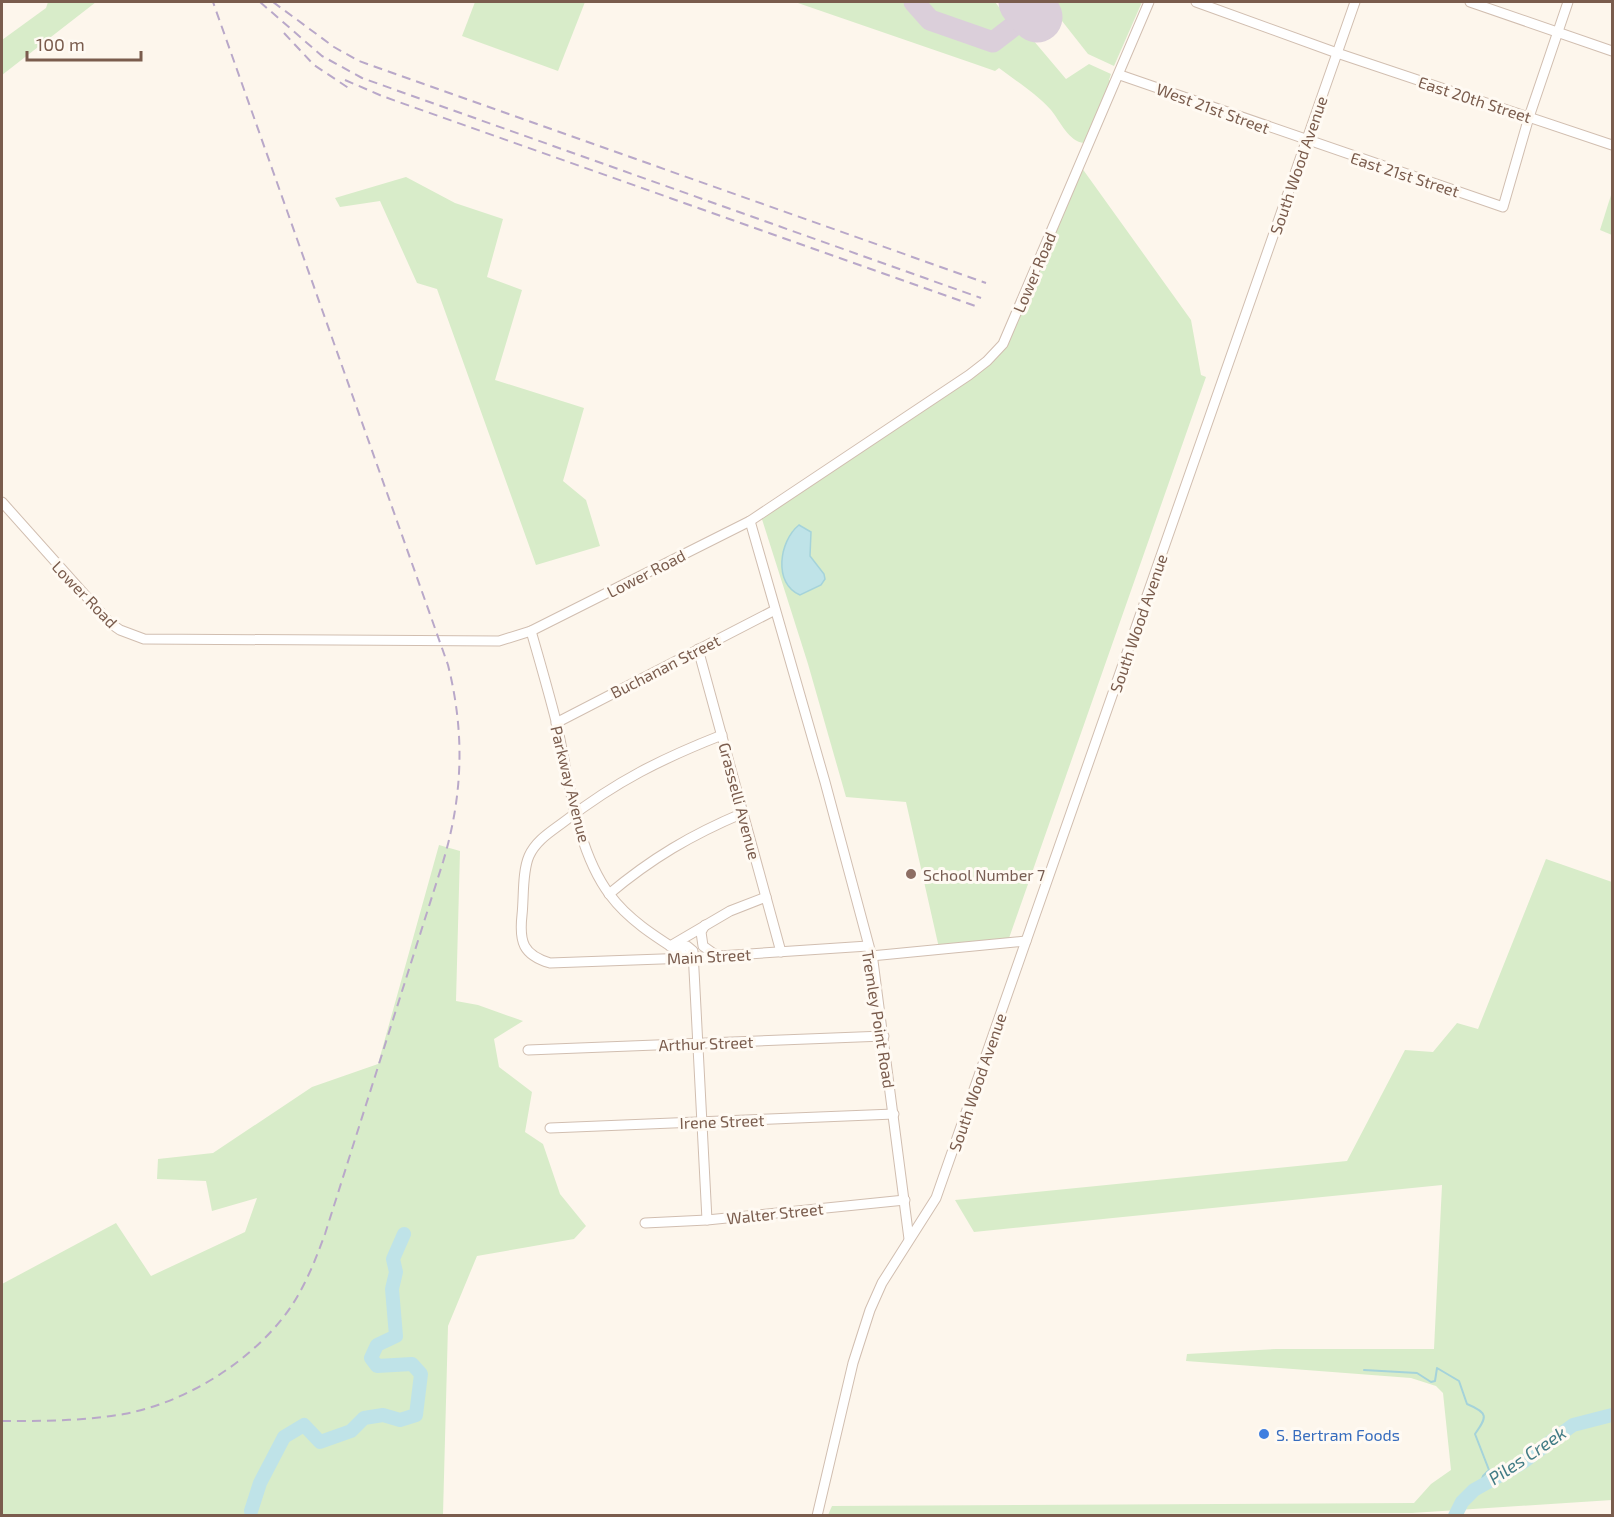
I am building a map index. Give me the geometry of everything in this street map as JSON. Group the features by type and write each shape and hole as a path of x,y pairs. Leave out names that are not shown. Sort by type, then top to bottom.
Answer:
{"street":[{"name":"Lower Road","path":"2,502 110,623 120,630 144,639 499,641 531,631 750,521 969,375 1003,345 1120,75 1149,2"},
{"name":"East 20th Street","path":"1196,2 1337,53 1612,145"},
{"name":"South Wood Avenue","path":"909,1239 936,1198 1355,2"},
{"path":"1470,2 1612,51"},
{"path":"1529,117 1568,2"},
{"name":"West 21st Street","path":"1120,75 1307,141"},
{"name":"East 21st Street","path":"1307,141 1503,207 1529,117"},
{"name":"Tremley Point Road","path":"750,521 825,782 871,956 884,1036 909,1239"},
{"name":"Buchanan Street","path":"556,723 775,610"},
{"name":"Parkway Avenue","path":"531,631 556,723 576,813 588,852 609,894 636,922 691,958"},
{"name":"Grasselli Avenue","path":"698,649 782,952"},
{"path":"576,813 621,780 663,758 722,735"},
{"name":"Main Street","path":"576,813 538,842 528,857 520,935 535,958 550,963 691,958 868,946"},
{"path":"609,894 639,869 672,847 743,813"},
{"path":"670,946 730,911 766,897"},
{"path":"706,924 701,932 703,946 717,956"},
{"path":"871,956 1026,941"},
{"path":"691,958 698,1043 707,1220"},
{"name":"Arthur Street","path":"528,1050 884,1036"},
{"name":"Irene Street","path":"550,1128 894,1114"},
{"name":"Walter Street","path":"645,1223 707,1220 905,1200"},
{"path":"818,1511 854,1363 870,1310 882,1283 909,1239"}],"green space":[{"path":"48,2 96,2 2,75 2,40 46,8"},
{"path":"475,2 585,2 558,71 462,36"},
{"path":"795,2 908,2 929,25 987,44 1005,41 1022,27 1066,79 1089,64 1111,74 1109,80 1111,81 1084,143 1079,142 1069,135 1045,104 999,68 995,71"},
{"path":"924,2 995,2 1009,20 996,31 977,30 947,19"},
{"path":"1056,2 1142,2 1114,66 1088,54 1051,7"},
{"path":"1079,164 1191,320 1201,375 1206,377 1008,941 939,948 906,802 846,797 808,664 761,516 991,358"},
{"path":"406,177 455,203 503,219 487,277 522,290 495,380 584,408 563,481 586,500 600,546 536,565 437,289 417,283 380,201 340,207 335,198"},
{"path":"1612,192 1612,235 1600,230"},
{"path":"439,845 460,851 456,1001 478,1005 523,1021 494,1039 499,1067 532,1092 525,1132 543,1144 560,1194 586,1226 574,1239 477,1256 448,1326 443,1514 2,1515 2,1284 116,1223 151,1276 245,1232 257,1198 212,1211 206,1181 157,1179 158,1159 213,1153 312,1087 378,1064"},
{"path":"1546,859 1612,882 1612,1500 1412,1513 828,1515 832,1506 1414,1503 1431,1484 1451,1470 1443,1393 1436,1386 1411,1378 1186,1361 1187,1354 1276,1349 1434,1349 1442,1185 974,1232 955,1200 1347,1161 1405,1050 1433,1052 1457,1023 1478,1029"}],"water":[{"path":"799,525 811,532 810,556 824,574 825,579 821,585 800,595 786,582 782,562 787,541"}],"waterway":[{"path":"251,1511 260,1483 284,1437 304,1425 320,1442 351,1431 364,1418 383,1415 400,1420 416,1415 421,1374 412,1364 377,1366 371,1358 377,1345 396,1336 392,1289 396,1272 393,1259 404,1234"},
{"path":"1364,1370 1417,1373 1431,1382 1435,1381 1437,1368 1459,1381 1467,1404 1479,1410 1484,1416 1475,1434 1489,1470 1483,1476 1479,1487"},
{"name":"Piles Creek","path":"1455,1516 1462,1502 1474,1490 1522,1463 1573,1425 1612,1415"}],"taxiway":[{"path":"914,2 930,20 993,42 1032,12"}],"runway":[{"path":"1024,2 1037,17"}],"railway":[{"path":"2,1421 94,1418 146,1409 168,1401 190,1392 231,1367 250,1352 282,1319 301,1289 325,1234 443,862 455,813 459,740 448,665 213,2"},
{"path":"260,2 322,56 362,78 981,298"},
{"path":"273,2 334,47 359,61 986,283"},
{"path":"284,33 314,65 350,89"},
{"path":"345,80 382,96 978,307"}],"place":[{"name":"School Number 7","path":"911,874"},
{"name":"S. Bertram Foods","path":"1264,1434"}]}
